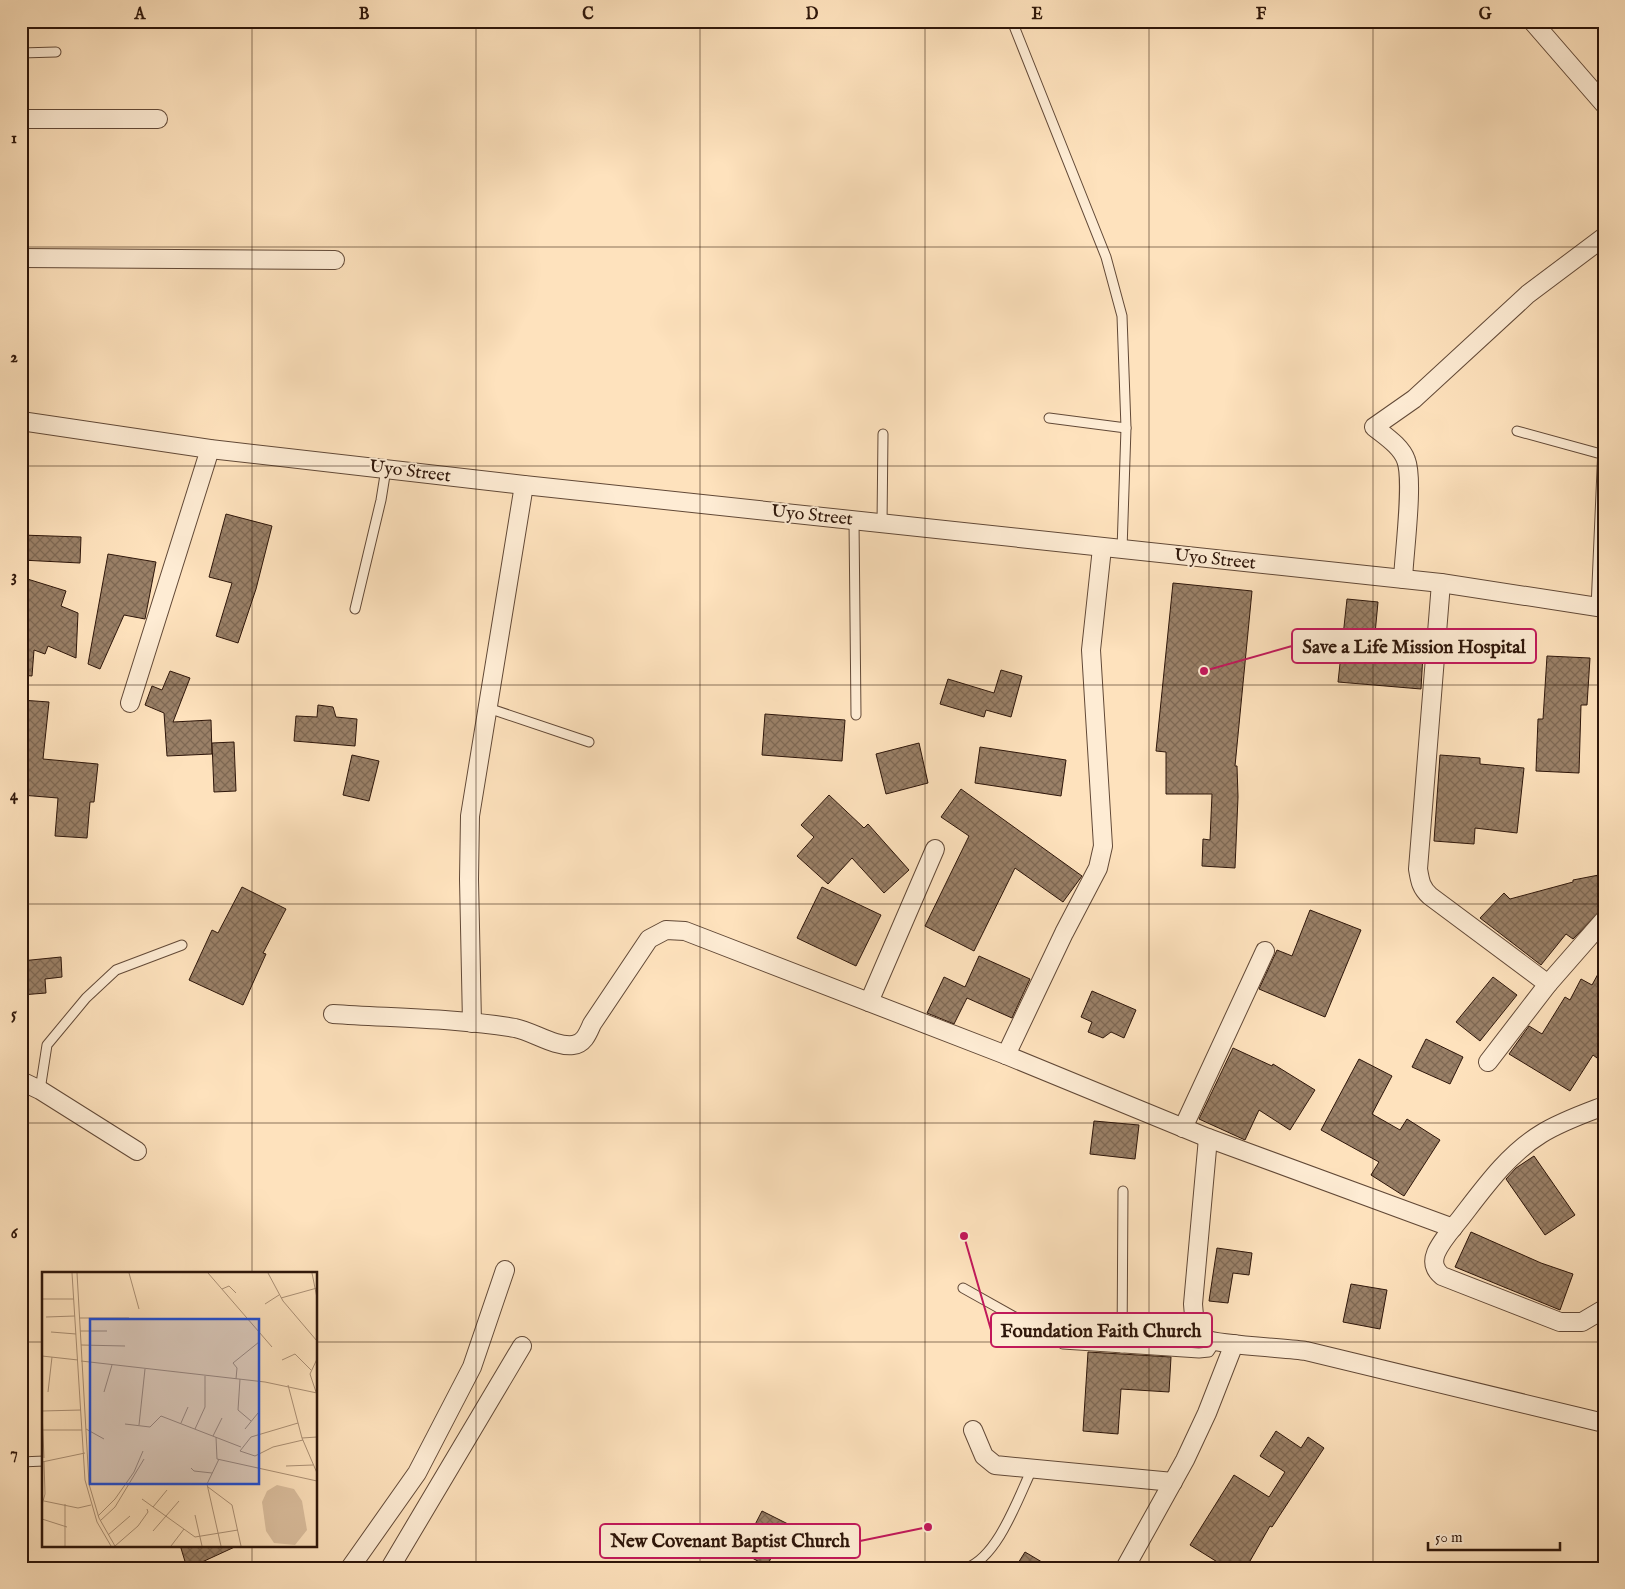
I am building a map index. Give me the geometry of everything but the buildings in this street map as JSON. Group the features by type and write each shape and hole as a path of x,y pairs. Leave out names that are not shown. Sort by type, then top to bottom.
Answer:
{"street":[{"path":"1532,21 1604,104"},
{"path":"21,119 158,119"},
{"path":"1402,579 1410,477 1406,460 1397,447 1374,427 1414,399 1528,294 1604,237"},
{"path":"21,258 336,260"},
{"name":"Uyo Street","path":"21,421 210,449 386,470 1441,583 1600,608"},
{"path":"130,703 210,449"},
{"path":"472,1023 469,879 470,816 478,757 488,708 524,485"},
{"path":"1006,1055 1064,933 1098,868 1103,846 1091,650 1102,548"},
{"path":"1441,583 1418,869 1422,888 1430,896 1548,984"},
{"path":"869,1002 935,849"},
{"path":"1488,1062 1548,984 1604,920"},
{"path":"333,1014 472,1023 517,1028 563,1045 575,1045 585,1039 592,1024 649,939 666,930 685,931 1006,1055 1208,1138 1453,1228"},
{"path":"1183,1128 1265,951"},
{"path":"21,1081 40,1090 137,1151"},
{"path":"1604,1106 1541,1134 1513,1155 1482,1190 1436,1253 1436,1271 1442,1276 1560,1322 1582,1322 1604,1309"},
{"path":"1208,1138 1193,1304 1194,1323 1203,1337 1215,1343 1306,1351 1604,1423"},
{"path":"350,1568 417,1473 472,1367 505,1270"},
{"path":"1125,1568 1173,1482 1207,1413 1234,1344"},
{"path":"390,1568 522,1346"},
{"path":"973,1430 984,1456 988,1462 995,1465 1173,1482"}],"lane":[{"path":"1012,21 1106,257 1122,316 1126,428 1122,550"},
{"path":"21,53 56,52"},
{"path":"1049,418 1126,428"},
{"path":"1600,608 1601,454 1604,424"},
{"path":"1517,431 1601,454"},
{"path":"882,524 883,434"},
{"path":"355,608 381,500 386,470"},
{"path":"854,521 856,715"},
{"path":"488,708 589,742"},
{"path":"40,1090 47,1045 86,998 116,970 182,945"},
{"path":"1122,1348 1123,1191"},
{"path":"963,1288 1063,1344 1199,1353 1209,1352 1215,1343"},
{"path":"21,1462 42,1461"},
{"path":"966,1568 972,1566 993,1548 1032,1469"}],"place":[{"name":"Save a Life Mission Hospital","path":"1204,671"},
{"name":"Foundation Faith Church","path":"964,1236"},
{"name":"New Covenant Baptist Church","path":"928,1527"}]}
